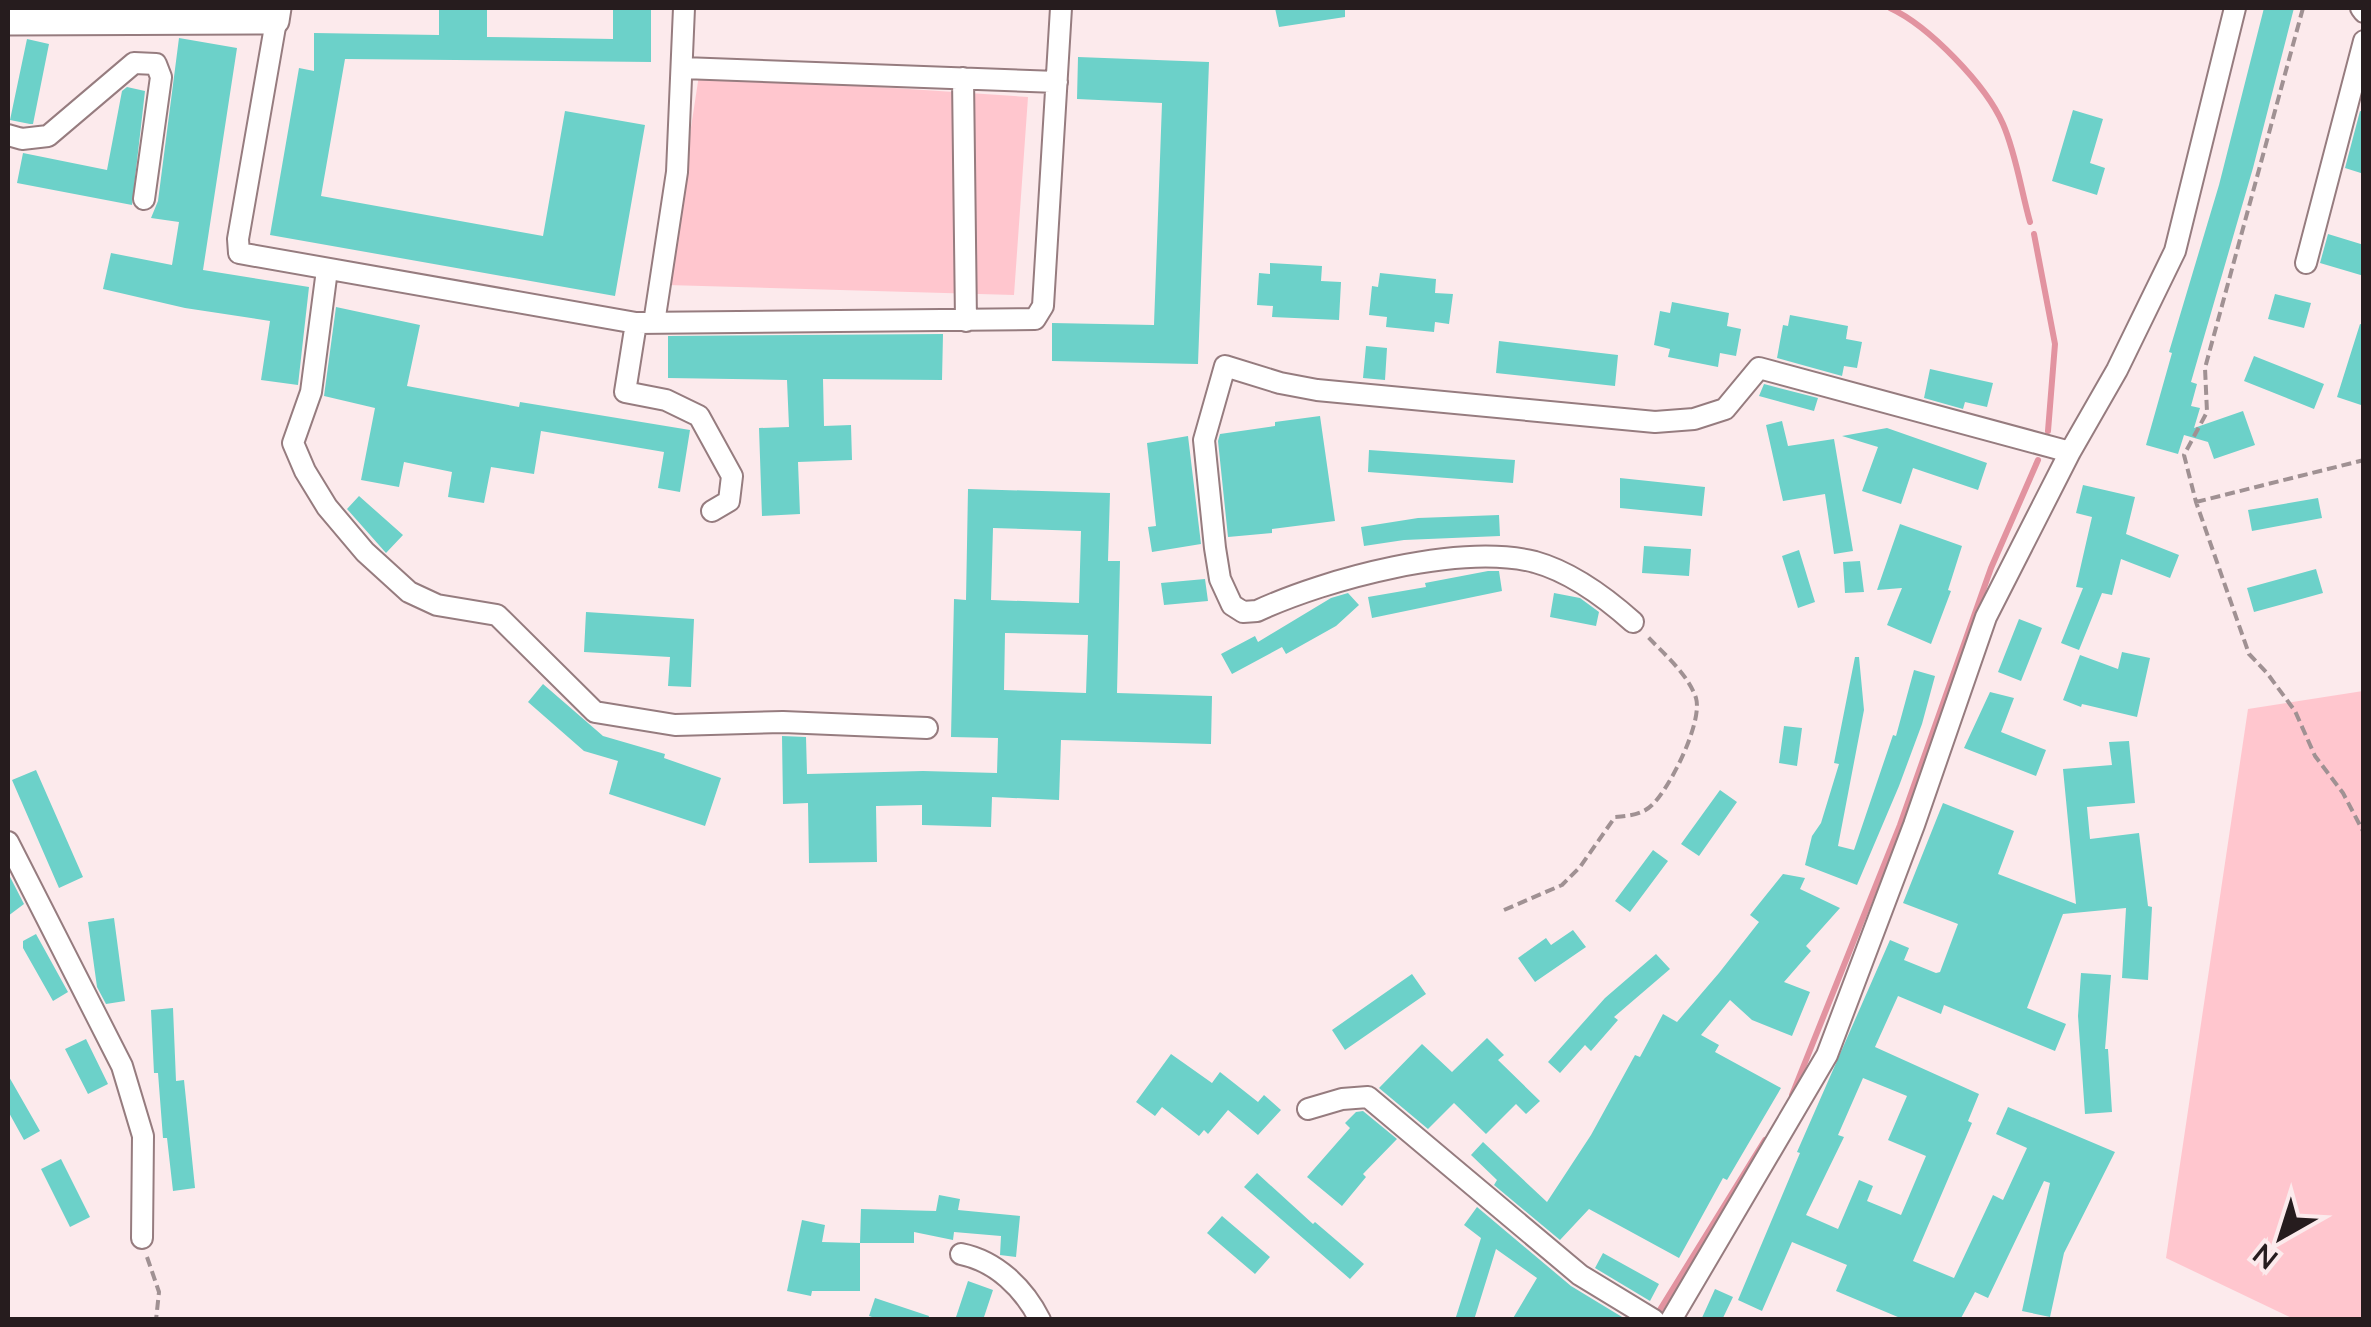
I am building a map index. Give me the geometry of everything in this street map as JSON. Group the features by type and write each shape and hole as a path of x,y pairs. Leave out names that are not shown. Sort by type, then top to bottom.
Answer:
{"street":[{"path":"684,8 678,172 645,323 624,392 666,400 698,416 732,476 729,501 712,511"},
{"path":"8,22 277,14 238,239 239,253 645,323 966,322 1035,319 1043,306 1061,8"},
{"path":"1671,1320 1826,1055 1914,825 1986,618 2175,251 2235,8"},
{"path":"2306,263 2359,84 2364,41"},
{"path":"8,136 48,136 134,62 156,64 161,77 144,200"},
{"path":"683,68 1056,82"},
{"path":"963,78 966,322"},
{"path":"327,270 311,392 293,443 327,507 365,552 409,592 437,605 497,615 595,712 674,725 783,722 927,728"},
{"path":"1633,622 1609,601 1563,573 1533,562 1491,559 1446,560 1354,577 1290,596 1258,611 1243,612 1232,605 1220,579 1204,440 1226,366 1316,390 1656,422 1694,419 1726,409 1759,368 2070,452"},
{"path":"8,842 122,1066 143,1136 142,1238"},
{"path":"1308,1109 1342,1099 1368,1097 1580,1276 1654,1320"},
{"path":"961,1254 983,1258 1012,1281 1040,1320"}],"path":[{"path":"2303,8 2204,368 2207,412 2184,455 2196,502 2250,654 2268,672 2294,711 2315,756 2343,793 2364,833"},
{"path":"2196,502 2364,460"},
{"path":"1504,910 1562,885 1580,867 1615,816 1634,815 1650,807 1680,760 1695,724 1696,699 1680,672 1633,622"},
{"path":"142,1238 158,1292 156,1320"}],"shaded area":[{"path":"699,75 1028,97 1014,295 667,285"},
{"path":"2363,691 2363,1319 2294,1319 2166,1258 2248,709"}],"building":[{"path":"439,8 487,8 487,37 613,39 613,8 651,8 651,62 345,59 321,196 543,236 565,111 645,125 615,296 270,235 299,68 314,71 314,33 439,35"},
{"path":"1275,8 1345,8 1345,17 1279,27"},
{"path":"2264,8 2294,8 2191,382 2197,384 2191,406 2200,408 2194,428 2243,411 2255,445 2214,459 2208,442 2184,435 2178,454 2146,445"},
{"path":"179,38 237,48 203,270 309,287 298,385 261,380 270,321 185,308 103,289 111,253 172,265 179,222 151,218 158,201"},
{"path":"27,39 49,44 33,124 10,120"},
{"path":"1078,57 1209,62 1198,364 1052,361 1052,323 1154,325 1162,103 1077,99"},
{"path":"127,87 145,91 132,205 17,183 23,153 107,170 122,91"},
{"path":"2073,110 2103,119 2090,163 2105,168 2097,195 2052,181"},
{"path":"2360,111 2364,112 2364,174 2345,168"},
{"path":"2328,234 2364,245 2364,276 2320,263"},
{"path":"1270,263 1322,266 1321,281 1341,282 1339,320 1272,317 1273,306 1257,305 1259,273 1270,274"},
{"path":"1380,273 1436,279 1435,293 1453,294 1449,324 1435,322 1434,332 1386,327 1387,317 1369,315 1372,286 1378,287"},
{"path":"2275,294 2311,303 2304,328 2268,319"},
{"path":"1672,302 1729,313 1727,326 1741,329 1736,356 1720,353 1718,367 1668,357 1670,349 1654,345 1660,311 1670,313"},
{"path":"336,307 420,325 407,386 519,407 520,402 690,430 680,492 658,488 664,452 541,431 534,474 491,467 484,503 448,497 452,472 404,462 399,487 361,480 375,408 324,396"},
{"path":"1790,315 1848,326 1846,339 1862,342 1857,368 1844,366 1842,376 1777,358 1783,325 1788,326"},
{"path":"2360,324 2364,325 2364,406 2337,397"},
{"path":"943,334 942,380 823,379 824,426 851,425 852,460 798,462 800,514 762,516 759,428 789,427 787,380 668,378 668,336"},
{"path":"1499,341 1618,355 1615,386 1496,373"},
{"path":"1366,346 1387,348 1385,380 1363,378"},
{"path":"2254,356 2324,384 2314,409 2244,381"},
{"path":"1930,369 1993,383 1987,407 1965,402 1963,409 1924,398"},
{"path":"1764,384 1818,398 1814,411 1759,396"},
{"path":"1320,416 1335,521 1228,537 1220,434"},
{"path":"1782,421 1788,446 1834,439 1853,551 1834,554 1825,494 1783,501 1766,425"},
{"path":"1887,428 1987,463 1978,490 1913,468 1901,504 1862,491 1878,447 1842,436"},
{"path":"1188,436 1201,544 1152,552 1148,527 1156,526 1147,443"},
{"path":"1369,450 1515,460 1513,483 1368,472"},
{"path":"1620,478 1705,487 1702,516 1620,508"},
{"path":"2083,485 2135,497 2126,534 2179,555 2170,578 2121,559 2112,595 2102,593 2079,650 2061,643 2083,588 2076,587 2092,517 2076,513"},
{"path":"968,489 1110,493 1108,561 1120,561 1117,693 1212,696 1211,744 1061,740 1059,800 992,797 991,827 922,825 922,805 876,806 877,862 809,863 808,803 783,804 782,736 806,737 807,774 997,773 998,738 951,737 954,599 966,600","holes":["993,528 1081,531 1079,603 991,600","1005,633 1088,635 1086,693 1004,690"]},
{"path":"359,496 403,535 386,553 347,509"},
{"path":"2318,498 2322,518 2252,531 2248,510"},
{"path":"1499,515 1500,536 1404,540 1364,546 1361,527 1418,518"},
{"path":"1900,524 1962,546 1948,590 1951,591 1931,644 1887,625 1902,588 1877,590"},
{"path":"1644,546 1691,549 1689,576 1642,573"},
{"path":"1799,550 1815,602 1798,608 1782,556"},
{"path":"1860,561 1864,592 1845,593 1843,562"},
{"path":"2316,569 2323,593 2254,612 2247,588"},
{"path":"1499,571 1502,591 1372,618 1368,597"},
{"path":"1205,579 1208,601 1164,605 1161,583"},
{"path":"1348,593 1359,605 1336,626 1286,654 1282,647 1232,674 1221,654 1255,636 1258,642 1331,598"},
{"path":"1554,593 1580,598 1599,612 1596,626 1550,617"},
{"path":"586,612 694,619 691,687 668,686 670,657 584,652"},
{"path":"2019,619 2042,628 2021,681 1998,672"},
{"path":"2122,652 2150,658 2137,717 2063,700 2080,655 2118,669"},
{"path":"1855,657 1859,657 1864,710 1838,846 1854,850 1893,735 1896,736 1914,670 1935,676 1899,786 1857,885 1805,865 1839,764 1834,763"},
{"path":"543,684 603,736 665,754 664,758 721,778 705,826 609,794 618,761 584,751 528,702"},
{"path":"1990,692 2014,698 2001,732 2046,750 2036,776 1964,748"},
{"path":"1784,726 1802,728 1797,766 1779,763"},
{"path":"2129,741 2135,803 2087,807 2090,839 2139,833 2148,906 2152,907 2148,980 2122,978 2126,908 2063,914 2027,1008 2066,1024 2055,1051 1944,1005 1941,1014 1898,996 1875,1047 1979,1094 1968,1121 1972,1123 1913,1261 1954,1278 1993,1195 2003,1200 2027,1148 1996,1134 2008,1107 2115,1152 2064,1253 2050,1317 2022,1311 2050,1183 2044,1181 1988,1298 1975,1292 1960,1320 1905,1320 1836,1291 1847,1265 1792,1242 1762,1311 1738,1300 1800,1153 1797,1152 1890,940 1909,948 1904,960 1940,972 1958,924 1903,903 1943,803 2014,831 1998,874 2076,904 2063,769 2112,765 2109,742","holes":["1863,1078 1907,1096 1888,1140 1926,1156 1901,1215 1867,1201 1873,1186 1859,1180 1838,1229 1806,1215 1844,1137 1838,1135"]},
{"path":"36,770 83,877 59,888 12,780"},
{"path":"1720,790 1737,802 1699,856 1681,844"},
{"path":"1653,850 1668,861 1630,912 1615,901"},
{"path":"8,873 24,904 8,916"},
{"path":"1783,874 1805,878 1800,889 1840,908 1806,946 1811,951 1784,982 1810,992 1792,1036 1752,1020 1730,1000 1701,1035 1719,1045 1715,1052 1781,1088 1727,1180 1723,1178 1679,1258 1589,1209 1560,1240 1494,1185 1497,1180 1471,1155 1483,1142 1547,1202 1591,1135 1635,1055 1640,1057 1663,1014 1677,1022 1719,973 1759,922 1750,915"},
{"path":"114,918 125,1001 106,1004 97,987 88,922"},
{"path":"1573,930 1586,947 1535,982 1518,958 1546,938 1551,945"},
{"path":"36,934 68,992 53,1001 23,948 23,941"},
{"path":"1656,954 1670,969 1614,1017 1618,1020 1591,1051 1585,1045 1560,1073 1548,1062 1605,998"},
{"path":"2081,973 2111,975 2105,1049 2112,1112 2085,1114 2078,1016"},
{"path":"1412,974 1426,994 1345,1050 1332,1030"},
{"path":"173,1008 176,1081 184,1080 195,1188 173,1191 167,1138 163,1138 158,1073 154,1073 151,1010"},
{"path":"1487,1038 1504,1055 1498,1060 1540,1101 1526,1114 1516,1104 1486,1134 1454,1103 1428,1129 1379,1088 1422,1044 1452,1072"},
{"path":"86,1039 108,1084 88,1094 65,1049"},
{"path":"1171,1054 1212,1083 1220,1072 1258,1102 1264,1095 1281,1110 1258,1135 1228,1110 1208,1134 1204,1130 1199,1136 1162,1107 1155,1116 1136,1102"},
{"path":"8,1075 40,1131 24,1140 8,1111"},
{"path":"1363,1111 1397,1139 1363,1174 1366,1177 1342,1206 1307,1177 1350,1128 1345,1123 1356,1112"},
{"path":"61,1159 90,1217 70,1227 41,1169"},
{"path":"1257,1173 1364,1264 1350,1279 1244,1187"},
{"path":"939,1195 960,1199 958,1210 1020,1216 1016,1257 1000,1255 1001,1236 954,1232 953,1240 914,1232 914,1243 860,1243 861,1209 936,1211"},
{"path":"1477,1207 1571,1286 1627,1320 1512,1320 1537,1278 1496,1249 1474,1320 1455,1320 1481,1238 1464,1225"},
{"path":"1222,1216 1270,1257 1255,1274 1207,1233"},
{"path":"802,1220 825,1225 822,1242 860,1243 860,1291 812,1291 811,1296 787,1291"},
{"path":"1603,1253 1659,1284 1650,1301 1595,1268"},
{"path":"968,1281 993,1290 983,1320 955,1320"},
{"path":"1715,1289 1733,1297 1722,1320 1701,1320"},
{"path":"875,1298 929,1316 928,1320 881,1320 869,1316"}],"waterway":[{"path":"1890,8 1938,42 1984,92 2003,124 2030,222"},
{"path":"2034,234 2055,344 2048,431"},
{"path":"1792,1095 1900,825 1991,568 2038,460"},
{"path":"1658,1313 1765,1140"}]}
